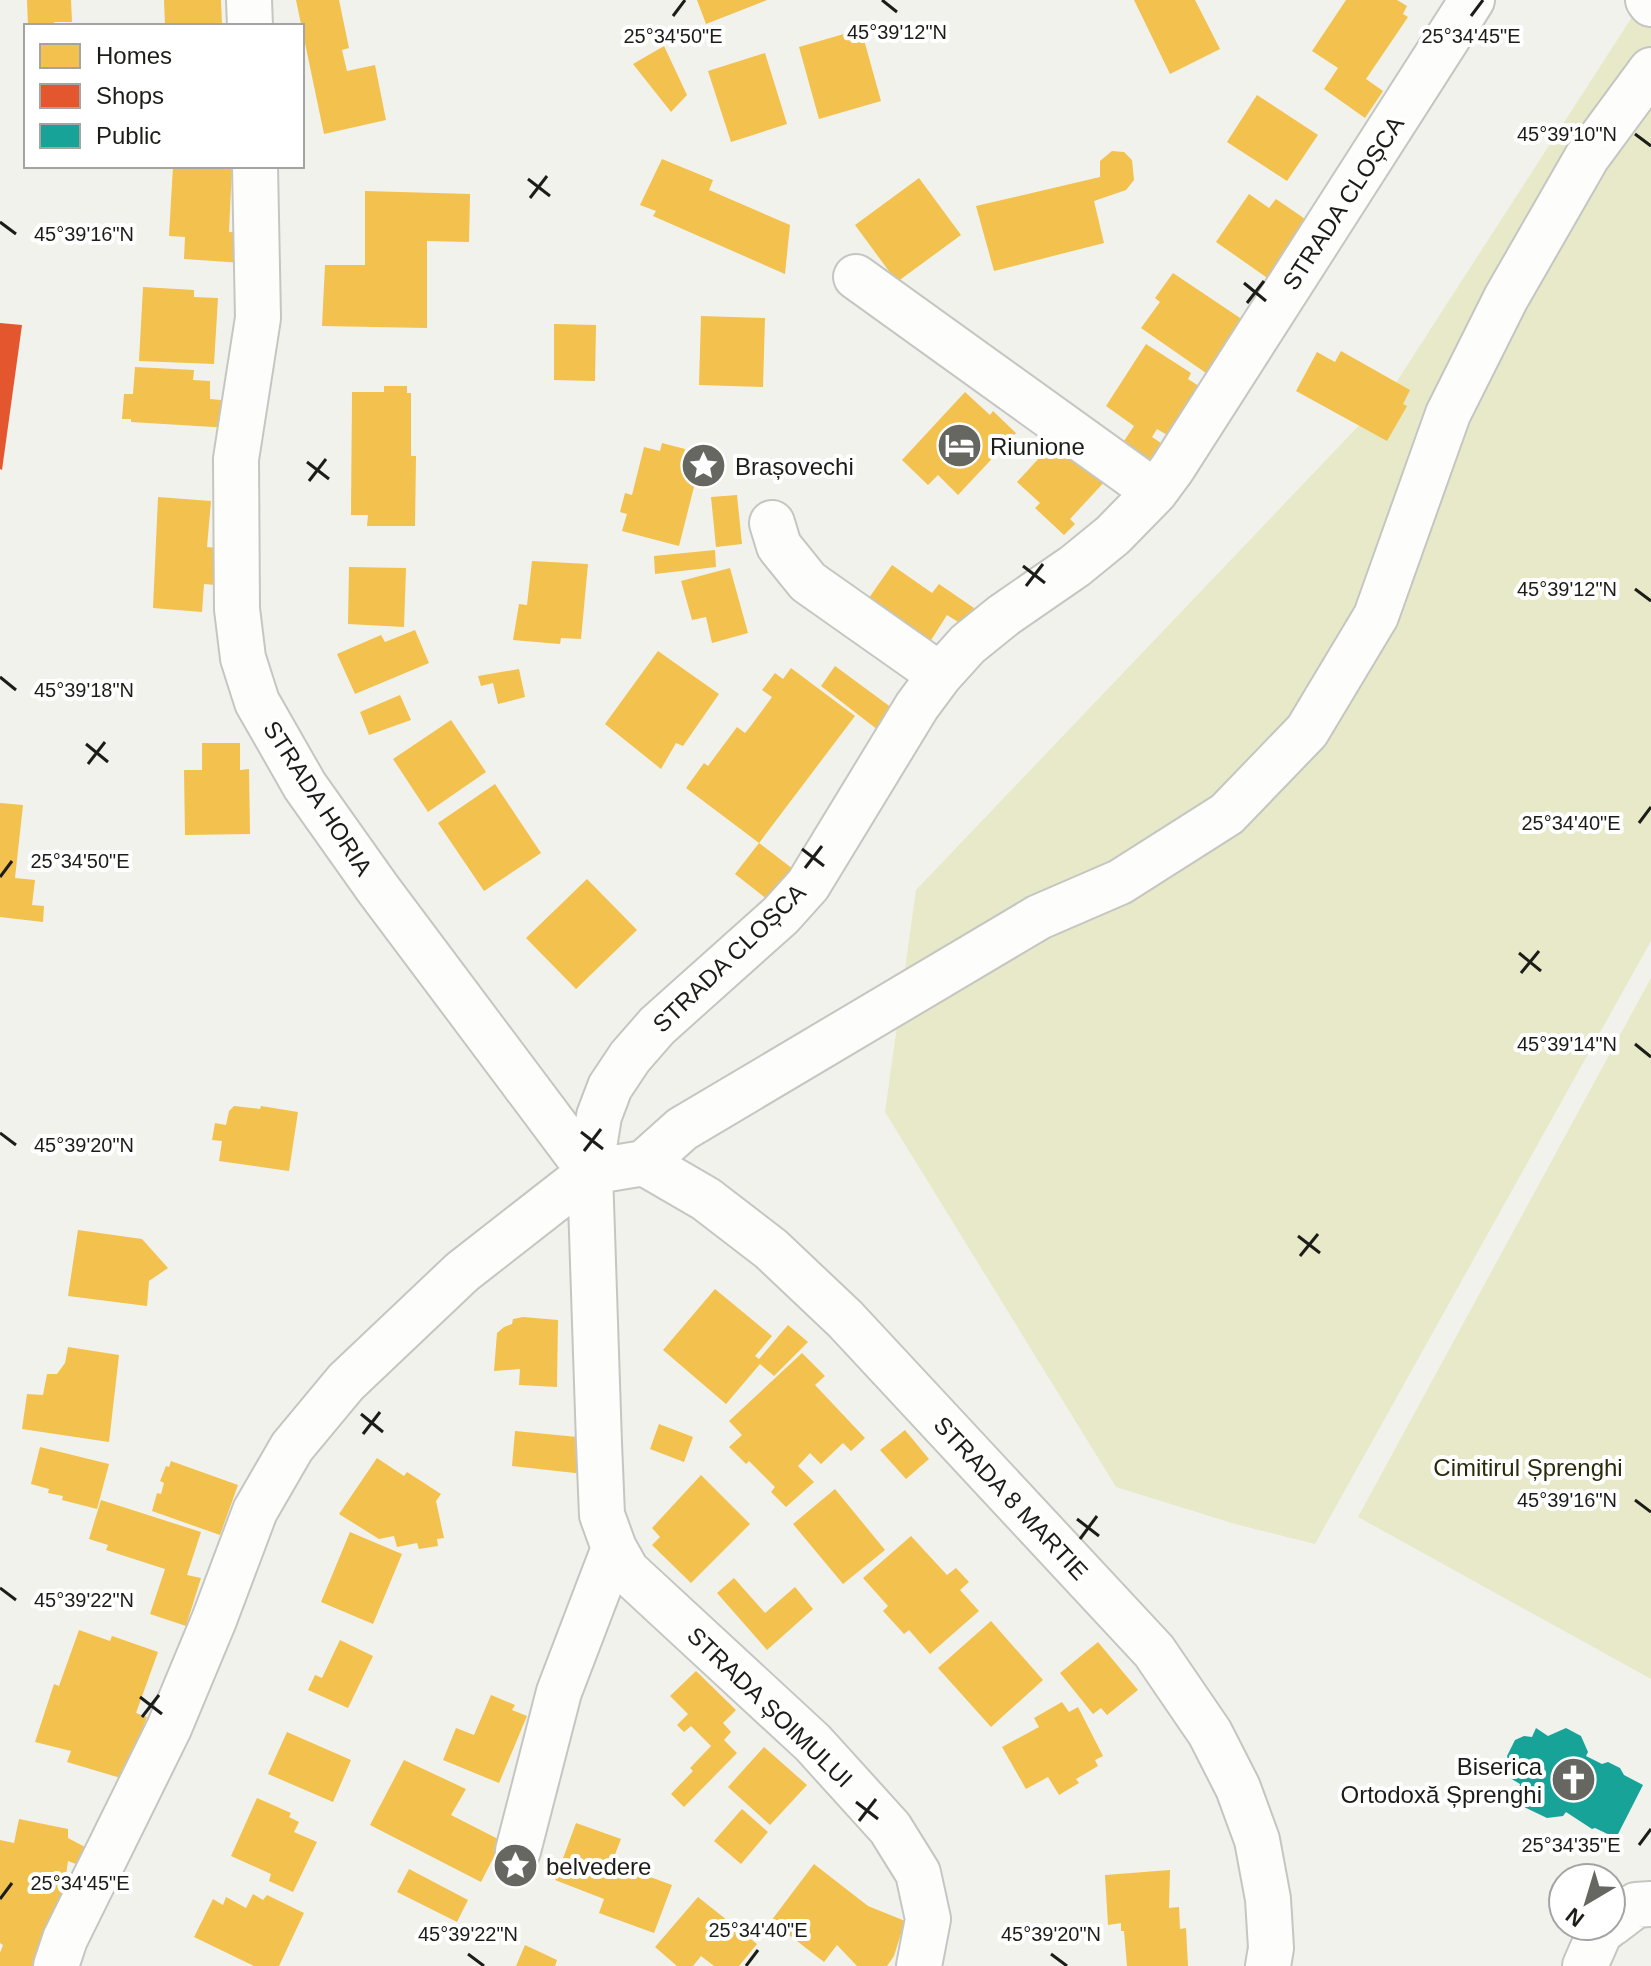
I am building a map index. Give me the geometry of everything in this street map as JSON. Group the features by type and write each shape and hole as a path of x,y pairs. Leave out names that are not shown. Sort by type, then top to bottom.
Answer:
{"street":[{"path":"249,0 250,24"},
{"name":"STRADA CLOȘCA","path":"590,1172 599,1116 610,1087 630,1057 657,1026 781,915 808,885 917,706 940,675 968,644 1113,535 1155,492 1472,0"},
{"path":"56,1966 86,1894 169,1728 255,1511 292,1447 346,1382 462,1272 590,1172 644,1163 682,1129 1039,917 1120,882 1227,814 1307,731 1376,616 1448,414 1506,298 1587,157 1651,70"},
{"name":"STRADA HORIA","path":"255,168 258,318 236,474 237,609 243,658 257,702 305,786 369,877 590,1172"},
{"path":"856,277 1155,492"},
{"path":"772,523 779,546 808,582 940,675"},
{"name":"STRADA 8 MARTIE","path":"644,1163 706,1199 782,1259 845,1319 1154,1651 1210,1733 1238,1788 1257,1840 1268,1899 1271,1948 1268,1966"},
{"name":"STRADA ȘOIMULUI","path":"590,1172 602,1515 614,1548 627,1571 813,1743 890,1828 918,1873 928,1919 919,1966"},
{"path":"518,1851 559,1692 614,1548"},
{"path":"1627,1912 1636,1905 1651,1904"},
{"path":"1585,1966 1596,1942"}],"green space":[{"path":"1643,0 1651,0 1651,941 1315,1544 1235,1524 1116,1487 885,1112 916,890 1388,395"},
{"name":"Cimitirul Șprenghi","path":"1651,978 1651,1679 1358,1517"}],"building: Homes":[{"path":"27,0 71,0 72,22 28,24"},
{"path":"164,0 221,0 222,24 165,24"},
{"path":"296,0 339,0 349,48 342,50 347,71 375,65 386,120 324,134 304,38 304,24 301,24"},
{"path":"697,0 767,0 706,24"},
{"path":"1134,0 1195,0 1220,49 1170,74"},
{"path":"1346,0 1397,0 1407,6 1403,14 1408,17 1366,79 1383,91 1365,118 1324,89 1338,68 1312,51"},
{"path":"861,29 881,101 819,119 799,47"},
{"path":"664,46 687,95 671,112 633,64"},
{"path":"765,53 787,124 731,142 708,71"},
{"path":"1257,95 1318,135 1287,181 1227,142"},
{"path":"1112,151 1124,152 1132,160 1134,180 1126,190 1094,201 1104,243 994,271 976,206 1100,177 1100,161"},
{"path":"662,159 713,180 709,190 790,225 785,274 653,216 656,211 640,205"},
{"path":"173,168 232,168 229,232 245,233 243,263 184,259 185,237 169,236"},
{"path":"919,178 961,235 897,282 855,225"},
{"path":"365,191 470,194 469,242 427,241 427,328 322,326 325,265 365,265"},
{"path":"1249,194 1269,208 1276,199 1308,221 1276,284 1216,242"},
{"path":"1173,273 1249,324 1219,382 1141,328 1160,302 1155,298"},
{"path":"143,287 194,290 194,297 218,298 214,364 139,361"},
{"path":"701,316 765,318 763,387 699,385"},
{"path":"554,324 596,325 595,381 554,380"},
{"path":"1146,344 1191,373 1188,379 1205,390 1174,439 1157,429 1152,437 1173,451 1162,469 1122,444 1134,426 1106,406"},
{"path":"1341,351 1410,390 1403,404 1407,406 1387,441 1296,391 1317,352 1335,362"},
{"path":"135,367 194,370 193,380 210,381 210,399 231,401 230,428 122,419 124,394 133,394"},
{"path":"384,386 407,386 407,393 411,393 411,456 416,456 415,526 367,526 368,515 351,515 352,392 384,392"},
{"name":"Riunione","path":"965,392 990,415 993,411 1016,433 958,495 938,475 928,485 902,460"},
{"path":"662,443 685,449 683,457 707,463 704,476 697,475 679,546 622,531 627,514 620,512 625,493 632,495 644,447 660,451"},
{"path":"1053,443 1067,456 1075,448 1108,478 1070,519 1075,524 1064,535 1035,508 1040,503 1017,482"},
{"path":"737,495 742,544 716,547 711,497"},
{"path":"158,497 211,501 207,547 218,548 215,585 204,584 202,612 153,608"},
{"path":"715,550 716,567 655,574 654,556"},
{"path":"532,561 588,564 581,639 561,638 560,644 513,640 519,604 527,605"},
{"path":"892,565 932,593 939,584 974,608 963,625 947,615 926,648 864,605"},
{"path":"349,567 406,568 404,627 348,624"},
{"path":"730,568 748,633 712,643 706,617 692,620 681,581"},
{"path":"415,630 429,663 355,694 337,654 381,635 385,642"},
{"path":"658,651 719,694 683,746 676,743 661,769 605,724"},
{"path":"835,666 907,719 891,740 821,686"},
{"path":"791,668 855,716 759,843 686,788 704,763 708,766 737,727 745,733 750,727 772,697 762,690 775,673 783,679"},
{"path":"519,669 525,697 498,704 493,683 481,686 478,676"},
{"path":"400,695 411,720 369,735 360,712"},
{"path":"451,720 486,772 428,812 393,759"},
{"path":"202,743 240,743 240,770 249,769 250,834 185,835 184,770 202,770"},
{"path":"495,784 541,853 484,891 438,823"},
{"path":"0,803 23,805 15,878 35,880 32,905 44,906 43,922 0,917"},
{"path":"759,843 801,875 777,907 735,874"},
{"path":"587,879 637,930 576,989 526,938"},
{"path":"234,1106 260,1109 261,1106 298,1112 289,1171 219,1161 222,1141 212,1140 215,1123 226,1125 229,1111"},
{"path":"78,1230 142,1239 168,1268 149,1281 147,1306 68,1296"},
{"path":"715,1289 772,1336 755,1356 759,1359 788,1325 808,1342 774,1376 760,1364 726,1404 663,1350"},
{"path":"513,1319 558,1320 557,1387 519,1385 520,1369 494,1371 497,1333 512,1324"},
{"path":"68,1347 119,1355 109,1442 22,1429 27,1394 43,1395 47,1374 57,1374 65,1363"},
{"path":"802,1353 825,1376 815,1385 865,1438 851,1451 843,1443 821,1464 810,1453 798,1466 814,1482 786,1507 771,1492 775,1487 749,1461 746,1464 729,1447 742,1435 729,1421"},
{"path":"659,1424 693,1437 684,1462 650,1449"},
{"path":"905,1430 929,1459 906,1479 880,1450"},
{"path":"515,1431 588,1438 584,1474 512,1466"},
{"path":"40,1447 109,1464 97,1509 62,1500 63,1496 48,1493 49,1489 31,1484"},
{"path":"377,1458 404,1476 407,1472 441,1494 436,1501 444,1538 437,1539 438,1546 419,1549 417,1543 397,1547 394,1536 379,1539 339,1514"},
{"path":"171,1461 238,1485 220,1535 152,1511 157,1493 161,1494 164,1483 160,1481"},
{"path":"701,1475 750,1524 691,1583 652,1545 660,1537 652,1528"},
{"path":"835,1489 885,1550 843,1584 793,1524"},
{"path":"101,1500 201,1532 187,1575 201,1578 186,1626 150,1614 165,1569 106,1550 108,1545 89,1539"},
{"path":"350,1532 402,1554 373,1624 321,1602"},
{"path":"911,1536 947,1575 956,1568 969,1582 960,1590 979,1611 930,1654 909,1630 904,1634 883,1611 888,1606 863,1578"},
{"path":"734,1578 765,1613 795,1587 813,1609 767,1650 717,1593"},
{"path":"991,1621 1043,1680 991,1727 938,1668"},
{"path":"79,1630 110,1641 112,1636 158,1652 136,1713 147,1717 124,1779 67,1762 71,1751 35,1742 54,1684 59,1686"},
{"path":"340,1640 373,1656 348,1708 308,1690 315,1675 322,1678"},
{"path":"1098,1642 1138,1690 1107,1715 1101,1708 1093,1714 1060,1673"},
{"path":"696,1671 736,1710 723,1723 731,1732 724,1740 737,1753 684,1807 671,1794 711,1746 691,1726 684,1732 677,1725 688,1714 670,1696"},
{"path":"491,1695 515,1705 512,1710 527,1716 499,1783 443,1760 456,1728 474,1735"},
{"path":"1062,1702 1069,1712 1078,1707 1103,1756 1095,1760 1098,1766 1076,1779 1079,1783 1059,1795 1048,1777 1026,1789 1002,1747 1039,1727 1034,1718"},
{"path":"287,1732 351,1760 333,1802 268,1774"},
{"path":"764,1747 807,1785 770,1825 728,1787"},
{"path":"404,1760 466,1789 451,1815 502,1841 481,1882 370,1825"},
{"path":"257,1798 291,1813 289,1817 299,1822 294,1832 317,1842 293,1892 269,1881 271,1874 231,1856"},
{"path":"742,1809 768,1832 741,1864 714,1841"},
{"path":"19,1819 68,1829 68,1838 85,1847 76,1864 68,1861 65,1882 69,1884 35,1966 0,1966 3,1945 0,1943 0,1840 14,1843"},
{"path":"576,1823 621,1839 614,1857 625,1861 623,1867 672,1885 654,1933 599,1913 604,1899 555,1880"},
{"path":"814,1864 868,1906 905,1921 894,1956 887,1966 857,1966 837,1945 824,1962 771,1921"},
{"path":"409,1869 468,1900 457,1922 397,1892"},
{"path":"1170,1870 1169,1908 1179,1907 1180,1929 1186,1928 1188,1966 1127,1966 1121,1923 1108,1925 1105,1875"},
{"path":"253,1894 263,1900 267,1895 304,1913 279,1966 254,1966 194,1937 213,1899 223,1905 226,1897 246,1908"},
{"path":"698,1897 757,1944 739,1966 714,1966 701,1956 693,1966 677,1966 655,1947"},
{"path":"525,1945 557,1960 555,1966 516,1966"}],"building: Shops":[{"path":"0,323 22,325 2,470 0,469"}],"building: Public":[{"name":"Biserica Ortodoxă Șprenghi","path":"1536,1728 1548,1736 1566,1728 1581,1736 1588,1752 1586,1756 1620,1768 1624,1775 1643,1785 1616,1838 1592,1829 1566,1812 1563,1816 1547,1818 1524,1807 1520,1784 1505,1775 1510,1768 1507,1756 1515,1740 1532,1737"}],"place":[{"name":"Riunione","path":"959,446"},
{"name":"Brașovechi","path":"704,466"},
{"name":"Biserica Ortodoxă Șprenghi","path":"1573,1780"},
{"name":"belvedere","path":"515,1866"}]}
